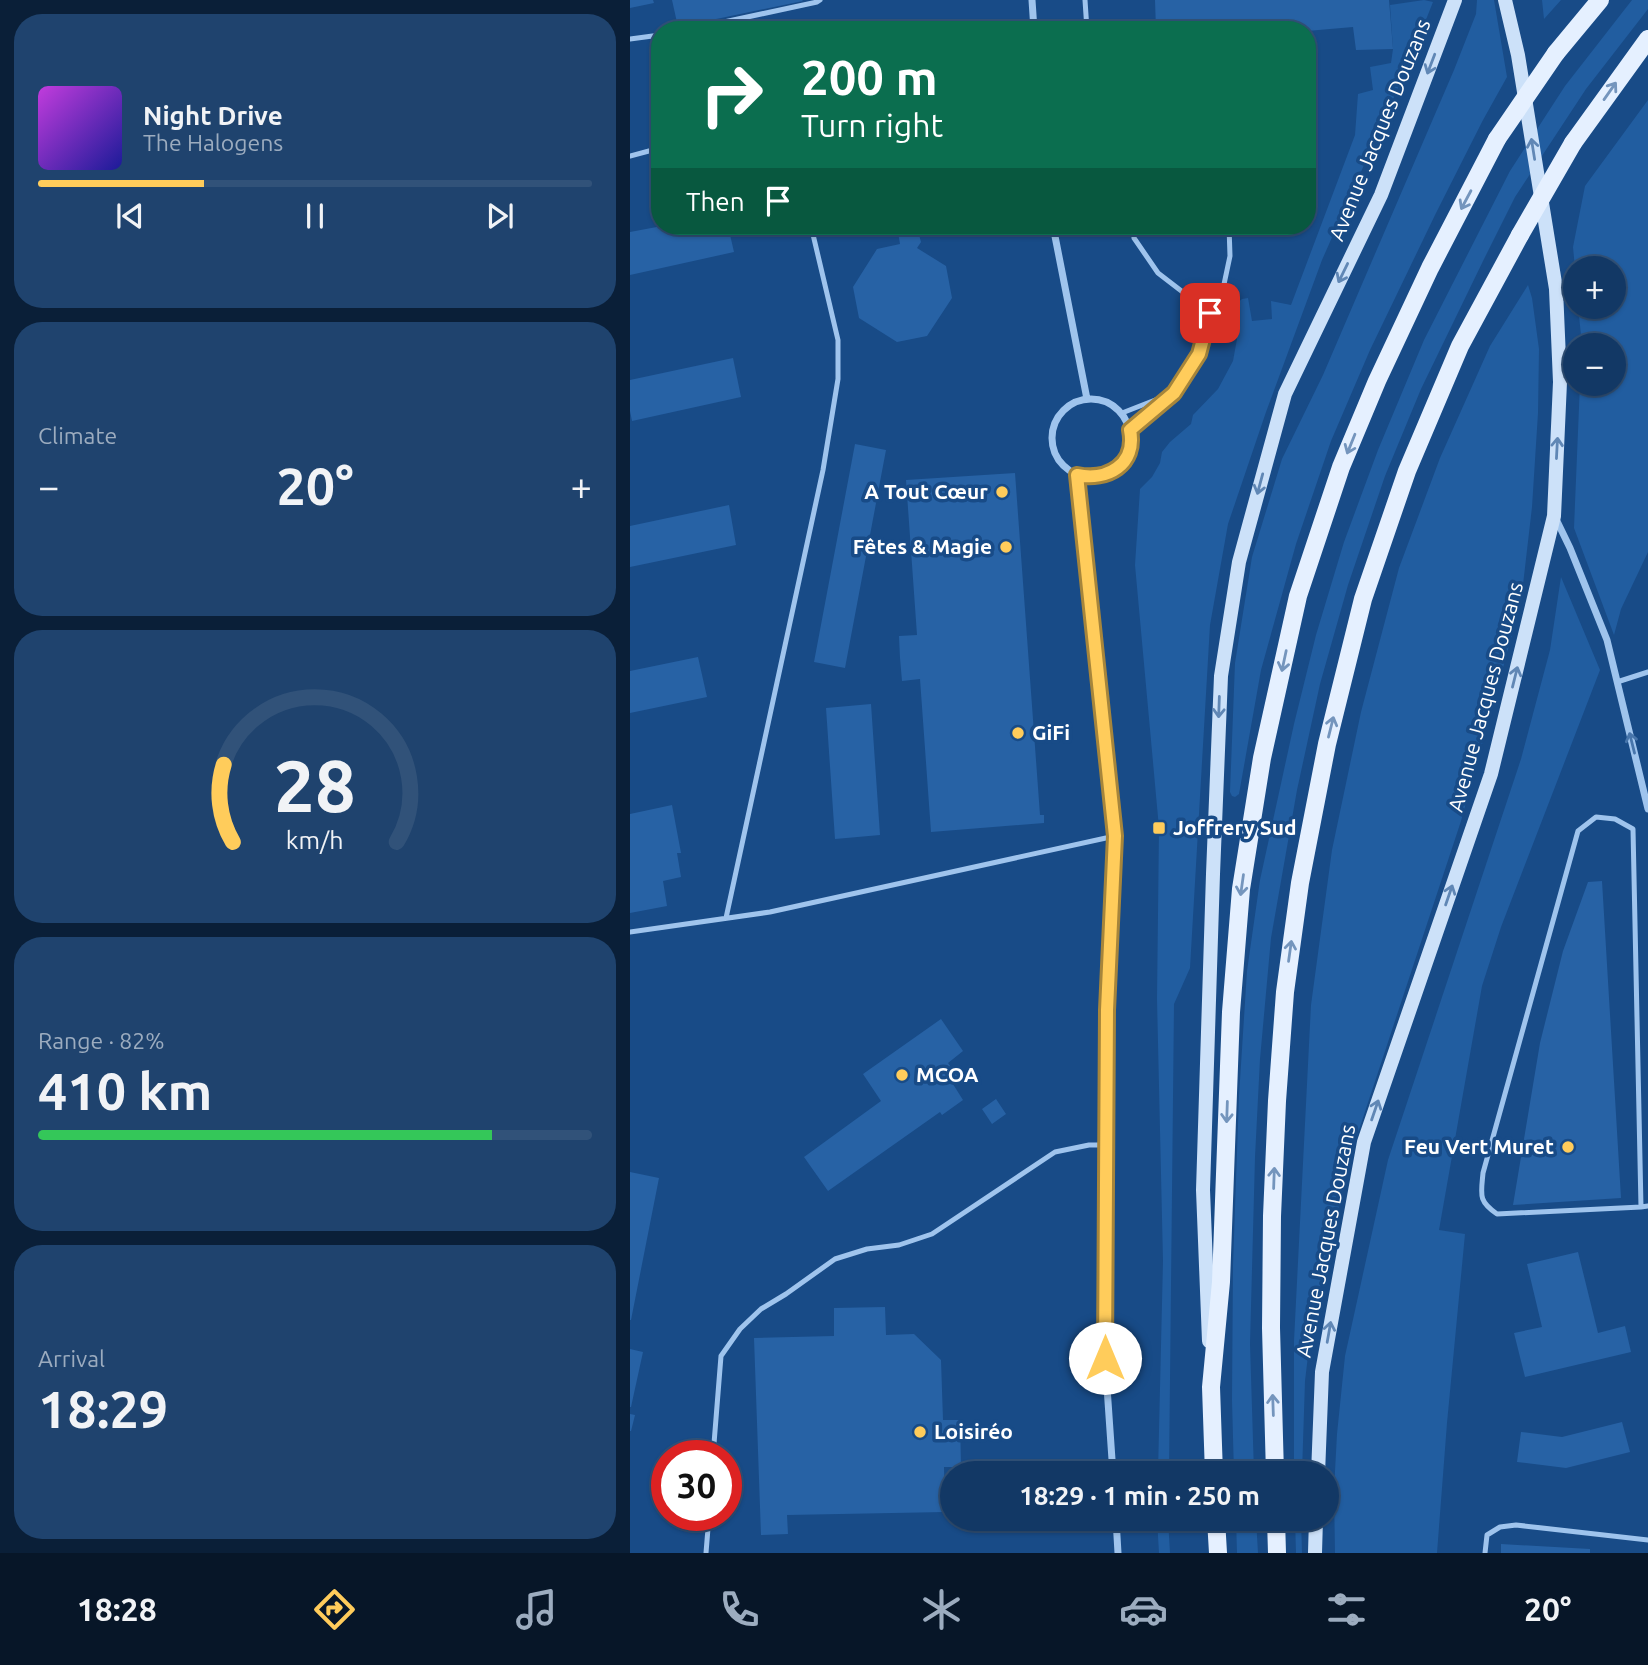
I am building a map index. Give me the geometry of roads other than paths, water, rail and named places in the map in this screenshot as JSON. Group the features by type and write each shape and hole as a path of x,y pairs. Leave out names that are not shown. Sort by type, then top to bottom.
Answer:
{"main road":[{"name":"Avenue Jacques Douzans","path":"1211,1387 1203,1190 1212,887 1221,676 1239,562 1285,394 1381,195 1455,0"},
{"name":"Avenue Jacques Douzans","path":"1319,1461 1322,1372 1364,1142 1491,774 1554,516 1560,382 1556,289 1518,55 1505,0"},
{"path":"1214,1461 1211,1387 1221,1282 1231,1012 1241,889 1262,758 1298,596 1341,467 1377,381 1430,268 1497,139 1556,53 1600,0"},
{"path":"1275,1461 1272,1216 1284,992 1300,883 1327,744 1363,599 1407,471 1460,346 1573,143 1648,39"},
{"path":"1217,1531 1218,1553"},
{"path":"1276,1531 1277,1553"},
{"path":"1315,1553 1316,1531"}],"street":[{"path":"1032,0 1033,21"},
{"path":"1055,235 1087,399"},
{"path":"1100,400 1112,404 1122,413 1130,430 1130,449 1115,470 1104,476 1090,478 1066,469 1057,459 1052,433 1056,421 1074,402 1100,400"},
{"path":"1077,475 1115,836 1107,1010 1105,1358 1112,1461"},
{"path":"1554,516 1570,548 1607,640 1648,809"},
{"path":"1117,1531 1118,1553"}],"lane":[{"path":"729,21 820,0"},
{"path":"1085,0 1086,21"},
{"path":"630,39 651,36"},
{"path":"630,156 651,150"},
{"path":"726,918 823,470 838,379 838,340 813,235"},
{"path":"1134,235 1158,273 1210,313"},
{"path":"1130,430 1174,393 1199,354 1210,313 1223,289 1230,256 1229,235"},
{"path":"1122,413 1174,393"},
{"path":"1618,682 1648,672"},
{"path":"1641,1207 1633,830 1615,819 1596,817 1578,831 1487,1160 1481,1193 1486,1206 1497,1213 1641,1207 1648,1206"},
{"path":"630,932 770,912 1115,836"},
{"path":"714,1440 721,1356 740,1329 761,1309 835,1259 867,1249 898,1245 932,1234 1055,1152 1106,1144"},
{"path":"1485,1553 1487,1535 1500,1527 1516,1525 1648,1540"},
{"path":"706,1553 708,1531"}],"place":[{"name":"A Tout Cœur","path":"1002,492"},
{"name":"Fêtes & Magie","path":"1006,547"},
{"name":"GiFi","path":"1018,733"},
{"name":"Joffrery Sud","path":"1159,828"},
{"name":"MCOA","path":"902,1075"},
{"name":"Feu Vert Muret","path":"1568,1147"},
{"name":"Loisiréo","path":"920,1432"}]}
